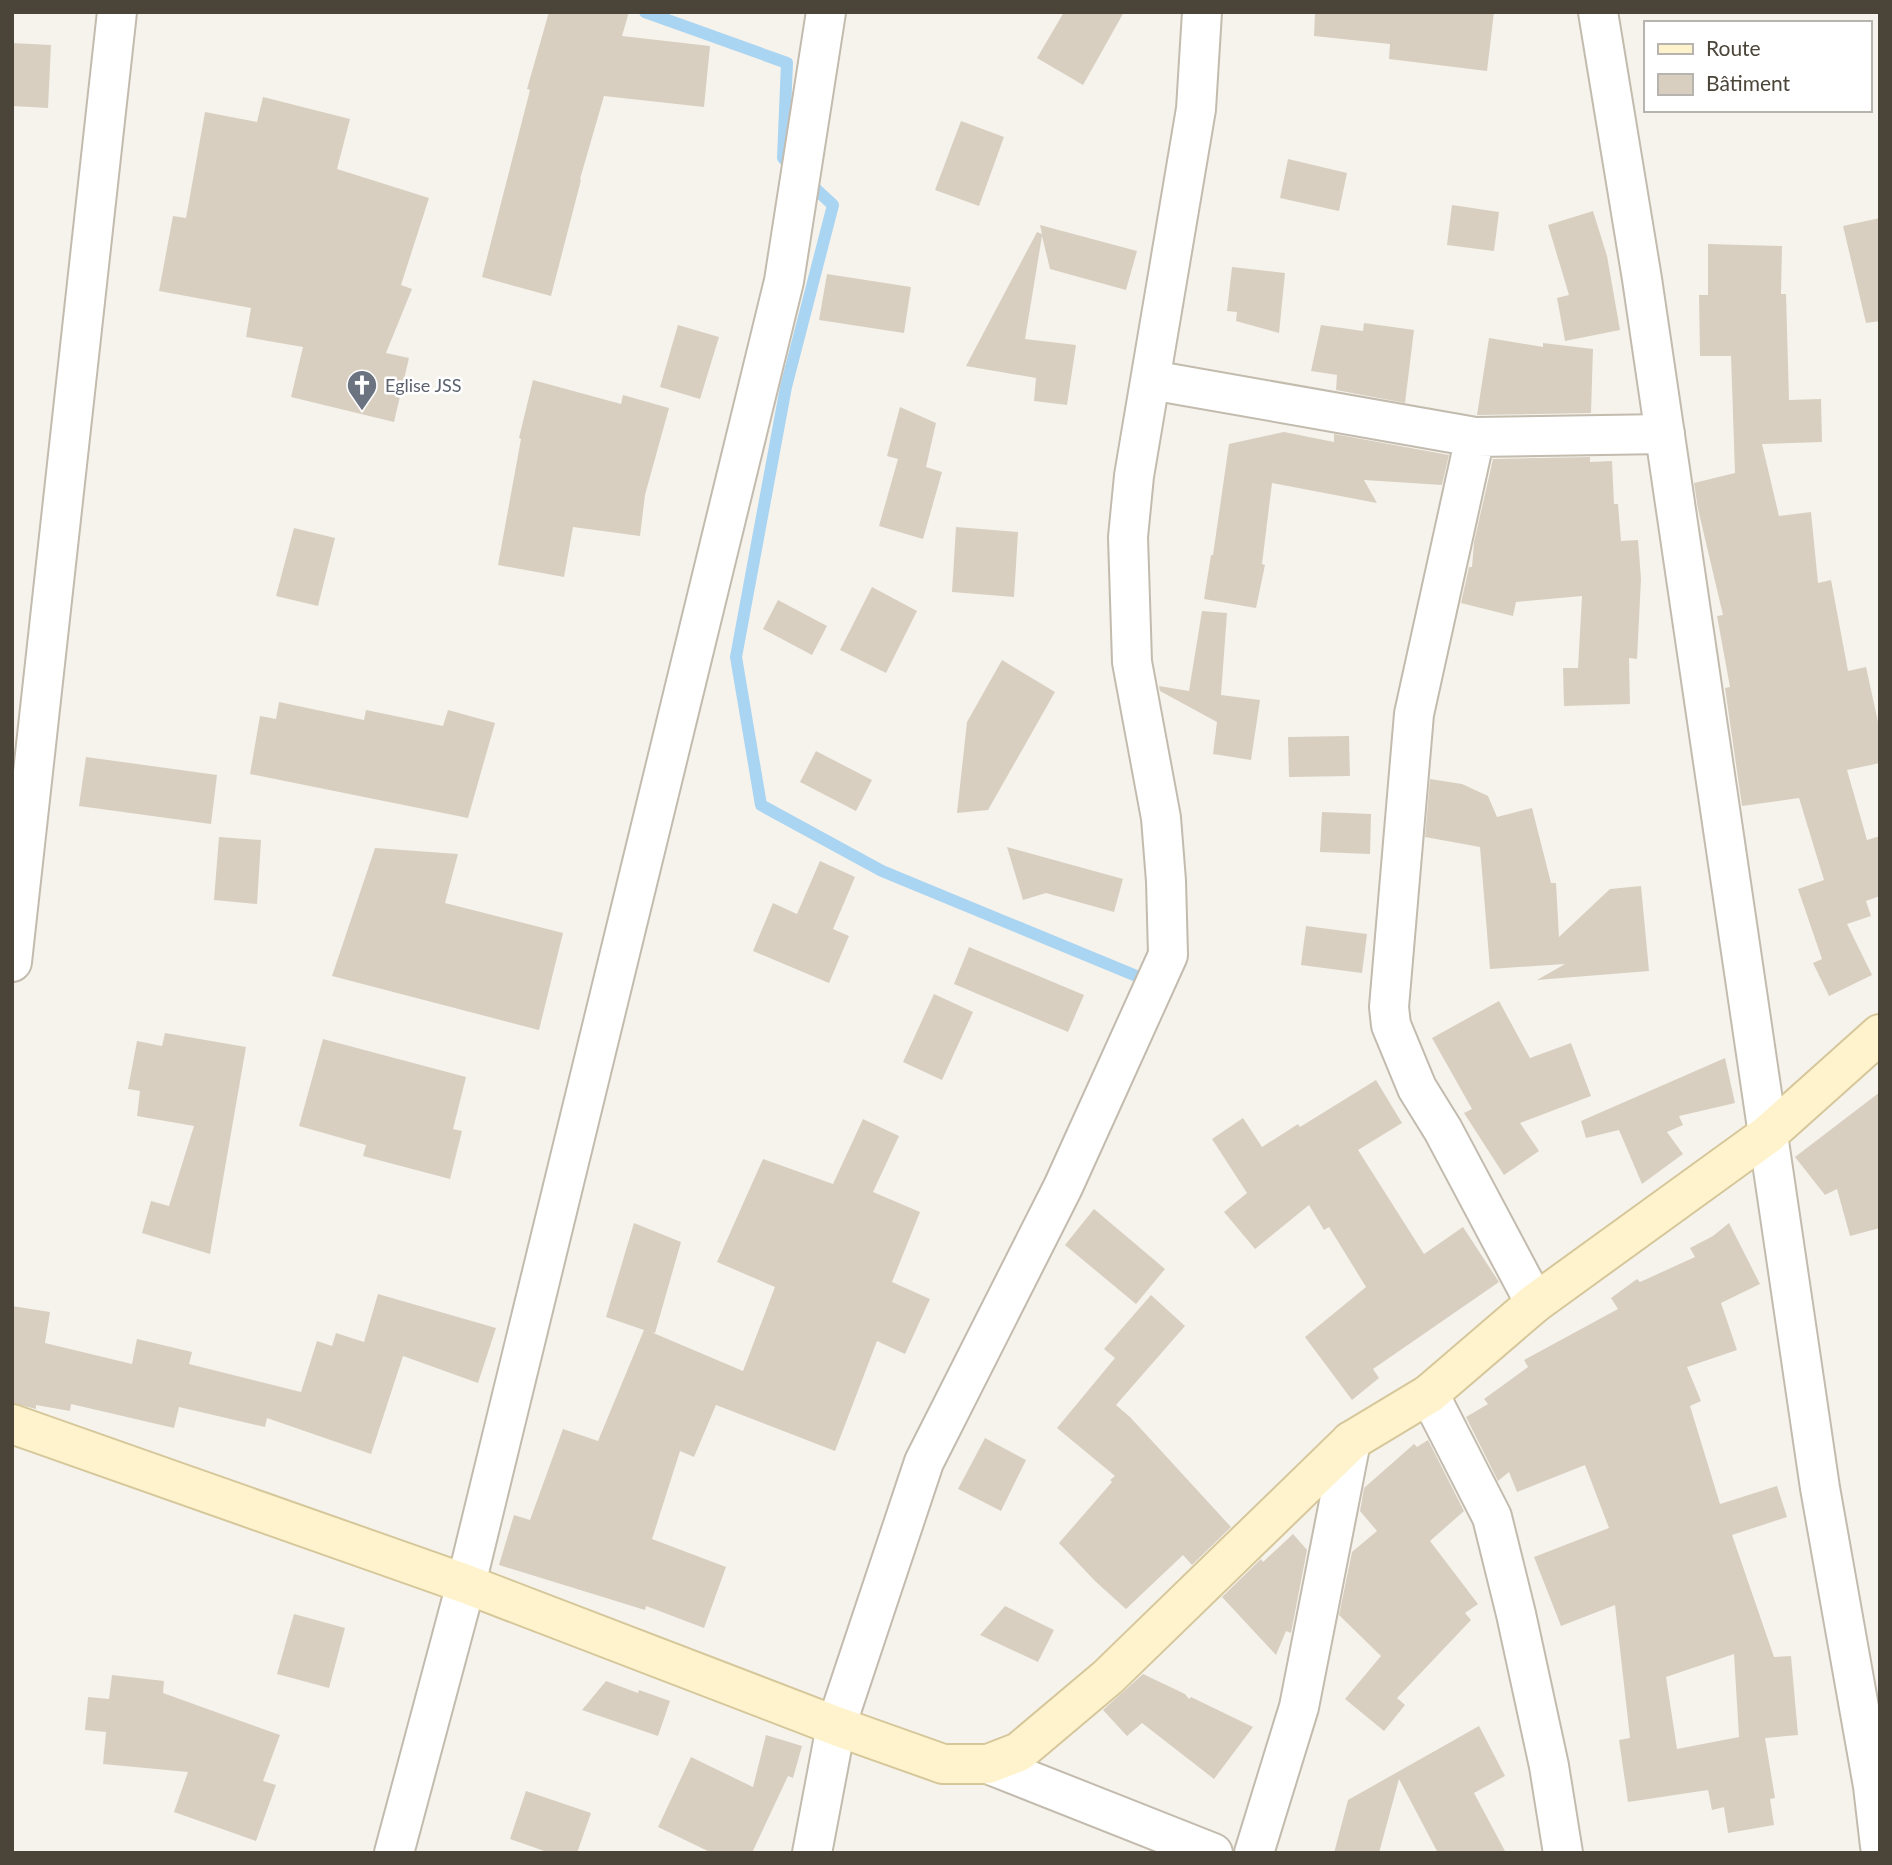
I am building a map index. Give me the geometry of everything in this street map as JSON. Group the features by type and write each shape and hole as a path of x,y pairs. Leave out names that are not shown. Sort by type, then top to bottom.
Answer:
{"street":[{"path":"12,962 117,12"},
{"path":"394,1853 466,1584 784,281 827,12"},
{"path":"812,1853 836,1726 924,1462 1063,1187 1168,955 1161,818 1132,662 1128,537 1134,476 1196,109 1202,12"},
{"path":"1598,12 1642,279 1820,1488 1873,1786 1880,1846"},
{"path":"1151,380 1475,438 1665,434"},
{"path":"1475,438 1415,714 1389,1007 1391,1025 1417,1088 1443,1130 1535,1303"},
{"path":"988,1765 1019,1752 1108,1677 1351,1440 1429,1394 1535,1303 1768,1135 1880,1034"},
{"path":"1429,1394 1492,1517 1549,1766 1563,1853"},
{"path":"12,1424 466,1584 836,1726 943,1764 988,1765 1213,1853"},
{"path":"1254,1853 1299,1707 1351,1440"}],"building":[{"path":"549,12 629,12 622,36 710,46 704,107 604,96 551,296 482,277 530,90 527,89"},
{"path":"1064,12 1124,12 1083,85 1037,58"},
{"path":"1315,12 1494,12 1487,71 1389,59 1390,44 1314,36"},
{"path":"12,43 51,45 48,108 12,106"},
{"path":"263,97 350,119 337,169 429,198 401,285 412,289 386,353 409,358 394,422 291,397 303,347 246,337 251,308 159,291 173,216 186,218 205,112 257,122"},
{"path":"961,121 1004,137 979,206 935,190"},
{"path":"1288,159 1347,173 1339,211 1280,198"},
{"path":"1452,205 1499,212 1494,251 1447,245"},
{"path":"1593,211 1607,256 1620,330 1565,341 1557,298 1569,295 1548,225"},
{"path":"1880,218 1880,321 1866,323 1843,226"},
{"path":"1040,225 1137,251 1126,290 1050,269 1042,236 1025,339 1076,345 1067,405 1034,401 1036,378 966,366 1037,232 1042,234"},
{"path":"1708,244 1782,246 1781,294 1786,294 1789,400 1821,399 1822,442 1762,444 1779,516 1811,512 1818,583 1831,580 1848,671 1866,667 1880,731 1880,763 1847,770 1867,840 1880,836 1880,896 1866,901 1871,916 1847,924 1872,975 1829,996 1813,963 1822,959 1798,889 1824,880 1799,798 1742,806 1725,688 1730,687 1717,616 1723,615 1694,483 1735,473 1731,356 1700,356 1699,295 1708,295"},
{"path":"1232,267 1285,273 1279,333 1236,321 1237,312 1227,311"},
{"path":"827,274 911,287 904,333 819,320"},
{"path":"1364,323 1414,330 1405,403 1336,390 1337,375 1311,371 1321,325 1363,331"},
{"path":"678,325 719,337 700,399 660,387"},
{"path":"1489,338 1543,347 1543,343 1593,349 1591,413 1477,415"},
{"path":"533,380 621,404 623,395 669,408 645,495 640,536 573,527 564,577 498,565 521,439 519,438"},
{"path":"900,407 936,423 926,467 942,472 923,539 879,526 898,459 887,456"},
{"path":"1284,432 1334,442 1334,434 1449,455 1442,485 1364,480 1377,503 1272,483 1262,564 1265,565 1256,608 1204,599 1229,444"},
{"path":"1590,457 1590,462 1612,461 1614,504 1618,504 1621,541 1638,540 1641,579 1637,659 1629,658 1630,704 1564,706 1563,668 1578,668 1582,596 1516,602 1513,616 1461,603 1469,567 1472,567 1474,542 1493,459"},
{"path":"956,527 1018,532 1014,597 952,592"},
{"path":"294,528 335,538 318,606 276,596"},
{"path":"872,587 917,611 886,673 840,650"},
{"path":"778,600 827,626 812,655 763,629"},
{"path":"1202,611 1227,613 1221,695 1260,700 1251,760 1213,754 1217,722 1160,691 1159,686 1189,691"},
{"path":"1002,660 1055,692 988,810 957,813 967,722"},
{"path":"279,702 364,720 366,710 443,726 448,710 495,723 468,818 250,774 260,716 276,719"},
{"path":"1349,736 1350,776 1289,777 1288,737"},
{"path":"816,751 872,780 856,811 800,782"},
{"path":"86,757 217,775 211,824 79,806"},
{"path":"1430,779 1462,784 1488,796 1497,817 1532,808 1551,883 1556,883 1559,937 1610,889 1641,886 1649,971 1537,980 1565,964 1490,969 1480,847 1425,837"},
{"path":"1322,812 1371,814 1370,854 1320,852"},
{"path":"219,837 261,840 257,904 214,900"},
{"path":"1007,847 1123,879 1114,912 1046,893 1023,900"},
{"path":"375,848 458,854 445,903 563,933 539,1030 332,976"},
{"path":"820,861 855,877 833,929 849,936 829,983 753,951 773,903 797,914"},
{"path":"1306,926 1367,934 1362,973 1301,965"},
{"path":"969,947 1084,995 1068,1032 954,984"},
{"path":"934,994 973,1012 942,1080 903,1062"},
{"path":"1499,1001 1530,1058 1571,1043 1591,1096 1520,1123 1539,1151 1504,1175 1464,1113 1472,1109 1432,1038"},
{"path":"165,1033 246,1047 210,1254 142,1233 151,1201 169,1206 194,1126 137,1116 140,1091 128,1089 137,1041 162,1046"},
{"path":"323,1039 466,1077 453,1129 462,1131 450,1179 363,1156 366,1145 299,1126"},
{"path":"1725,1058 1735,1103 1679,1116 1683,1125 1667,1132 1683,1154 1642,1184 1619,1130 1586,1138 1581,1121"},
{"path":"1376,1080 1402,1123 1358,1150 1424,1254 1463,1227 1499,1282 1373,1369 1379,1378 1352,1400 1305,1337 1366,1287 1329,1227 1324,1230 1309,1205 1255,1249 1224,1212 1247,1193 1212,1139 1243,1118 1262,1147"},
{"path":"1880,1092 1880,1228 1850,1236 1837,1189 1825,1195 1795,1157"},
{"path":"863,1119 899,1136 873,1192 920,1212 892,1282 930,1299 905,1354 877,1341 835,1451 716,1405 694,1457 680,1451 652,1539 726,1567 704,1628 646,1606 645,1610 499,1565 514,1515 530,1520 563,1429 598,1441 644,1330 606,1317 634,1223 681,1242 655,1333 651,1332 743,1371 775,1287 717,1262 763,1159 833,1184"},
{"path":"1094,1209 1165,1269 1136,1304 1065,1245"},
{"path":"1729,1223 1760,1284 1721,1303 1737,1350 1687,1367 1701,1401 1690,1406 1720,1504 1777,1486 1787,1517 1732,1535 1774,1657 1791,1656 1798,1735 1765,1738 1775,1798 1770,1799 1774,1825 1728,1833 1724,1807 1712,1810 1708,1790 1628,1802 1619,1740 1630,1738 1615,1605 1561,1626 1534,1557 1609,1528 1585,1465 1517,1492 1509,1472 1498,1481 1466,1417 1488,1404 1484,1399 1528,1367 1524,1360 1618,1309 1611,1298 1637,1279 1640,1282 1695,1257 1690,1248 1713,1236","holes":["1734,1654 1739,1737 1677,1749 1666,1677"]},
{"path":"378,1294 496,1328 478,1383 403,1356 371,1454 267,1418 265,1427 179,1407 174,1428 71,1404 70,1411 36,1405 36,1409 12,1403 12,1306 50,1312 45,1343 132,1364 137,1339 192,1352 189,1364 301,1392 317,1341 332,1346 336,1333 364,1342"},
{"path":"1151,1295 1185,1326 1116,1405 1231,1527 1192,1565 1183,1555 1126,1609 1059,1543 1115,1476 1057,1428 1115,1358 1104,1349"},
{"path":"985,1438 1026,1460 1001,1511 958,1489"},
{"path":"1428,1440 1464,1511 1430,1541 1478,1604 1465,1613 1471,1620 1397,1698 1405,1705 1384,1731 1345,1699 1381,1656 1339,1615 1352,1552 1377,1531 1360,1511 1364,1488 1414,1444 1417,1447"},
{"path":"1293,1534 1307,1550 1291,1633 1286,1631 1276,1655 1222,1597 1261,1559 1263,1562"},
{"path":"1005,1606 1054,1630 1038,1662 980,1635"},
{"path":"294,1614 345,1628 329,1688 277,1674"},
{"path":"1143,1674 1185,1694 1189,1699 1191,1697 1253,1727 1214,1779 1142,1723 1127,1736 1103,1710"},
{"path":"112,1675 164,1681 163,1693 280,1735 263,1781 276,1785 256,1841 174,1812 188,1772 103,1764 106,1732 85,1730 88,1697 109,1699"},
{"path":"606,1681 670,1701 658,1736 582,1710"},
{"path":"1479,1726 1505,1776 1474,1793 1506,1853 1438,1853 1399,1779 1379,1853 1334,1853 1348,1800"},
{"path":"766,1735 802,1746 793,1778 788,1776 752,1853 712,1853 658,1827 691,1757 753,1787"},
{"path":"526,1791 591,1813 577,1853 550,1853 510,1839"}],"waterway":[{"path":"645,12 787,63 783,158 794,168"},
{"path":"807,181 833,205 786,387 736,657 761,805 882,871 1151,982"}],"place":[{"name":"Eglise JSS","path":"362,412"}]}
